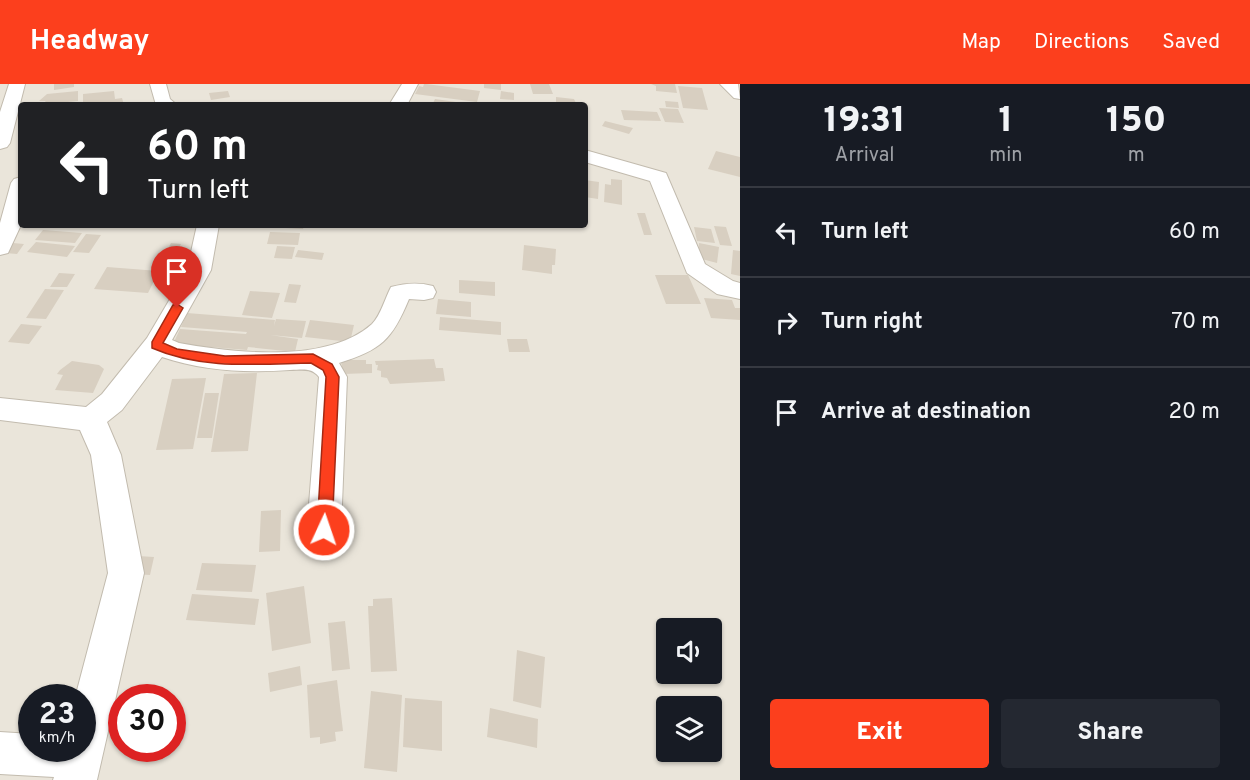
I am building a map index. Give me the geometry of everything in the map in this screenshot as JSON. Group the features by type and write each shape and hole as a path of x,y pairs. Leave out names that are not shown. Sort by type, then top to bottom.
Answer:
{"street":[{"path":"0,248 15,214 12,162 17,84"},
{"path":"158,84 164,102"},
{"path":"400,102 410,84"},
{"path":"728,84 740,94"},
{"path":"588,157 659,177 695,268 726,288 740,291"},
{"path":"0,409 91,419 112,402 156,345 198,270 207,228"},
{"path":"156,345 176,354 225,360 313,359 341,353 365,342 382,329 400,293 424,292"},
{"path":"313,359 327,367 333,377 324,530"},
{"path":"0,753 77,769 126,573 106,455 91,419"}],"shaded area":[{"path":"0,84 740,84 740,780 0,780"}],"building":[{"path":"54,84 74,84 74,87 54,90"},
{"path":"424,84 480,91 477,102 415,94 419,86 423,87"},
{"path":"484,84 501,84 501,90 484,88"},
{"path":"530,84 549,84 553,94 533,94"},
{"path":"651,84 675,84 677,93 656,91 656,86"},
{"path":"678,86 702,88 708,110 683,108"},
{"path":"78,91 78,101 39,101 47,94"},
{"path":"114,91 115,99 122,98 123,102 83,102 83,94"},
{"path":"228,91 230,97 211,100 209,93"},
{"path":"501,91 514,93 514,100 500,99"},
{"path":"556,97 574,99 576,102 556,102"},
{"path":"435,99 456,102 434,102"},
{"path":"665,101 678,102 679,108 666,107"},
{"path":"659,108 678,109 684,123 665,122"},
{"path":"621,110 657,112 661,121 624,120"},
{"path":"605,121 633,128 629,134 602,126"},
{"path":"716,151 740,157 740,177 708,169"},
{"path":"611,179 622,180 622,205 604,202 605,184 611,185"},
{"path":"588,180 599,182 598,199 588,197"},
{"path":"637,213 645,213 652,235 644,235"},
{"path":"714,226 726,227 732,246 720,245"},
{"path":"694,227 711,229 715,243 697,241"},
{"path":"43,230 82,233 75,243 35,240"},
{"path":"270,232 300,233 298,245 267,244"},
{"path":"86,234 101,235 89,253 73,252"},
{"path":"36,242 75,246 67,257 27,252"},
{"path":"13,243 24,244 17,254 5,253"},
{"path":"171,243 181,244 170,265 159,266"},
{"path":"699,243 719,247 717,263 698,258"},
{"path":"524,245 556,249 552,274 522,270"},
{"path":"277,246 295,247 292,259 274,258"},
{"path":"298,250 324,253 322,260 295,257"},
{"path":"733,250 740,251 740,276 731,274"},
{"path":"107,267 159,271 148,293 94,289"},
{"path":"59,273 75,274 67,287 50,287"},
{"path":"655,275 688,275 701,304 666,304"},
{"path":"459,280 495,282 495,296 459,293"},
{"path":"289,284 301,285 296,303 284,302"},
{"path":"45,289 64,290 46,319 26,318"},
{"path":"250,291 280,293 272,318 242,315"},
{"path":"704,298 732,300 735,308 740,308 740,320 711,318"},
{"path":"438,299 471,302 471,317 436,314"},
{"path":"187,313 275,320 274,326 276,319 306,321 302,338 270,335 298,339 295,352 248,347 247,350 173,344 180,329 246,334 247,332 181,327"},
{"path":"440,317 501,322 501,335 439,330"},
{"path":"310,320 354,325 350,342 305,337"},
{"path":"21,324 42,326 29,344 8,342"},
{"path":"507,339 527,339 530,352 509,352"},
{"path":"434,359 436,368 443,368 445,381 390,384 387,378 381,377 381,371 377,370 378,365 375,361"},
{"path":"341,360 366,360 366,364 372,364 372,373 343,374"},
{"path":"72,361 99,365 104,369 93,393 55,390 63,375 57,374"},
{"path":"257,373 248,451 211,452 224,374"},
{"path":"206,378 193,449 156,450 172,379"},
{"path":"205,393 219,393 212,438 197,438"},
{"path":"281,510 280,551 259,552 261,511"},
{"path":"138,556 154,557 150,575 133,574"},
{"path":"202,563 256,565 252,592 196,590"},
{"path":"304,586 311,643 272,651 266,593"},
{"path":"192,594 259,599 255,625 186,620"},
{"path":"392,598 397,671 371,672 368,606 373,606 373,599"},
{"path":"345,621 350,669 332,671 328,623"},
{"path":"517,650 545,657 541,708 513,701"},
{"path":"300,666 302,685 270,692 268,673"},
{"path":"337,680 343,731 335,732 336,741 320,744 320,737 310,738 307,685"},
{"path":"371,691 402,695 397,772 364,768"},
{"path":"405,698 442,701 442,751 403,747"},
{"path":"490,708 538,719 537,748 487,737"}],"route":[{"path":"177,308 156,345 176,354 225,360 313,359 327,367 333,377 324,530"}]}
